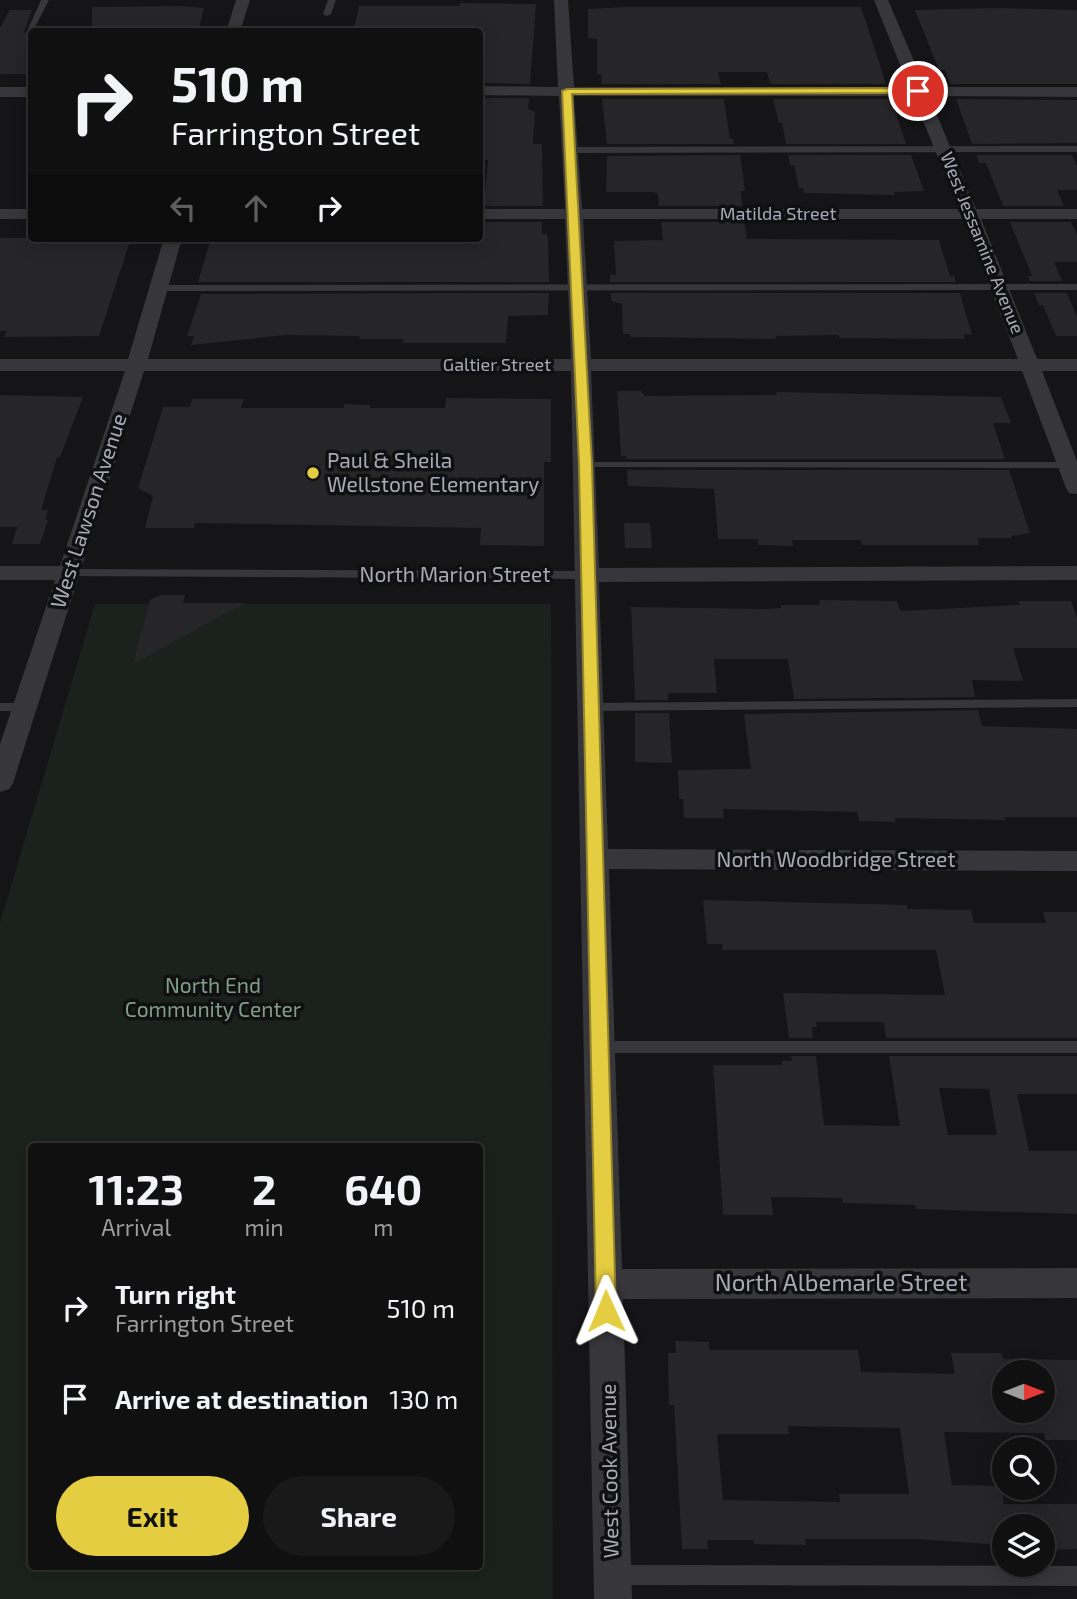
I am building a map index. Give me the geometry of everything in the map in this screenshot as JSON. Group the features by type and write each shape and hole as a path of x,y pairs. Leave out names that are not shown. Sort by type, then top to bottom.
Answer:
{"street":[{"path":"234,28 243,0"},
{"name":"West Cook Avenue","path":"561,0 578,288 585,465 613,1587"},
{"name":"West Jessamine Avenue","path":"881,0 1073,465 1077,488"},
{"path":"483,91 1077,92"},
{"path":"0,92 28,92"},
{"path":"0,214 28,214"},
{"name":"Matilda Street","path":"483,214 1077,214"},
{"name":"West Lawson Avenue","path":"0,783 137,365 172,242"},
{"name":"Galtier Street","path":"0,365 1077,366"},
{"name":"North Marion Street","path":"0,573 68,573"},
{"name":"North Marion Street","path":"588,575 1077,573"},
{"name":"North Woodbridge Street","path":"594,859 1077,861"},
{"name":"North Albemarle Street","path":"605,1284 1077,1283"}],"lane":[{"path":"31,28 45,0"},
{"path":"327,15 332,0"},
{"path":"570,150 1077,149"},
{"path":"159,288 1077,287"},
{"path":"585,465 1073,465"},
{"name":"North Marion Street","path":"68,573 588,575"},
{"path":"590,706 1077,703"},
{"path":"0,708 25,707"},
{"path":"599,1047 1077,1047"},
{"path":"613,1587 1077,1576"}],"green space":[{"name":"North End Community Center","path":"95,604 551,604 553,1599 0,1599 0,923"}],"building":[{"path":"460,3 536,4 530,84 483,83 483,28 354,28 359,6 460,6"},
{"path":"92,7 204,8 199,28 92,28"},
{"path":"861,7 886,84 770,84 767,72 718,72 721,84 602,84 601,74 597,74 597,39 588,38 588,9"},
{"path":"10,10 32,10 24,32 28,33 28,74 0,74 0,28"},
{"path":"915,10 1077,10 1077,84 950,84 945,70 939,70"},
{"path":"483,98 529,98 528,109 535,112 533,144 542,144 543,206 484,206 488,160 483,160"},
{"path":"602,99 724,99 730,139 733,139 734,144 607,144"},
{"path":"773,99 891,99 906,144 786,144"},
{"path":"956,99 1077,100 1077,143 972,144"},
{"path":"740,155 745,191 741,191 742,206 659,206 658,194 653,192 606,192 607,156"},
{"path":"788,155 911,155 924,191 894,192 895,195 804,193 803,188 799,188 794,165 790,165"},
{"path":"976,155 1072,155 1077,166 1077,190 1057,190 1064,206 1003,206 986,163 979,163"},
{"path":"483,222 542,222 542,234 547,234 548,238 549,282 198,282 210,242 483,242"},
{"path":"661,222 744,222 747,239 939,240 950,276 954,276 956,282 610,282 610,275 616,275 614,241 663,240"},
{"path":"1010,222 1071,222 1077,235 1077,262 1054,262 1062,281 1030,281 1028,276 1032,276"},
{"path":"0,238 28,238 28,242 130,242 99,336 4,337 7,331 0,331"},
{"path":"549,293 548,315 508,316 506,343 402,343 403,339 286,335 191,345 194,336 187,336 201,294"},
{"path":"611,293 960,293 972,335 963,334 965,339 839,338 839,335 775,336 776,339 630,337 630,334 623,334 622,304 611,301"},
{"path":"1034,293 1067,293 1077,317 1077,336 1056,336 1043,305 1039,305"},
{"path":"617,391 641,391 645,396 777,395 776,392 1001,397 1011,423 993,423 1005,459 626,459 626,456 621,456"},
{"path":"0,395 83,397 60,457 57,457 43,504 42,510 48,510 45,520 48,520 40,544 12,544 17,527 0,527"},
{"name":"Paul & Sheila Wellstone Elementary","path":"446,398 551,399 551,462 544,462 544,546 480,545 481,528 195,523 194,528 145,528 153,496 138,488 163,407 190,407 192,399 244,399 241,408 344,408 344,404 370,405 370,408 445,408"},
{"path":"627,470 1009,470 1030,533 1011,536 1012,538 978,538 979,545 862,545 861,540 792,540 793,546 758,545 758,539 718,539 714,489 628,486"},
{"path":"624,523 650,523 652,548 625,548"},
{"path":"161,595 185,595 183,603 245,603 133,664 150,600"},
{"path":"819,600 897,601 900,611 1020,605 1018,601 1071,601 1077,618 1077,648 1013,648 1023,681 972,680 975,697 794,699 788,659 714,659 717,693 668,693 668,700 635,700 631,607 767,609 781,608 781,605 820,605"},
{"path":"978,710 982,726 1077,729 1077,817 1004,817 1005,820 895,818 896,822 859,821 857,812 723,809 724,818 684,818 683,799 679,799 678,770 751,769 744,714"},
{"path":"635,713 669,713 672,763 635,762"},
{"path":"703,900 907,905 907,909 971,910 974,923 1046,923 1043,912 1077,912 1077,1038 886,1038 884,1023 816,1022 817,1027 812,1027 813,1038 789,1038 783,993 945,995 936,950 723,950 722,944 707,944"},
{"path":"791,1056 816,1056 824,1125 900,1126 889,1056 1077,1056 1077,1094 1017,1094 1029,1151 1077,1151 1077,1214 916,1209 915,1205 843,1203 842,1198 771,1197 773,1215 723,1215 713,1065 782,1065 782,1061 792,1061","holes":["939,1088 989,1089 997,1135 948,1135"]},
{"path":"675,1341 709,1342 709,1350 858,1350 861,1372 955,1374 951,1353 1002,1353 1003,1359 1077,1360 1077,1440 1055,1440 1055,1437 1045,1437 1044,1433 944,1432 952,1485 992,1486 992,1500 1003,1500 1004,1504 1077,1504 1077,1549 1055,1550 1055,1514 992,1514 992,1544 916,1539 805,1539 806,1545 754,1544 754,1540 707,1540 708,1549 682,1549 674,1405 669,1405 668,1353 676,1353","holes":["788,1426 900,1428 909,1494 839,1494 840,1502 723,1500 717,1434 789,1434"]}],"place":[{"name":"Paul & Sheila Wellstone Elementary","path":"313,473"}],"route":[{"path":"606,1311 585,465 567,91 918,91"}]}
